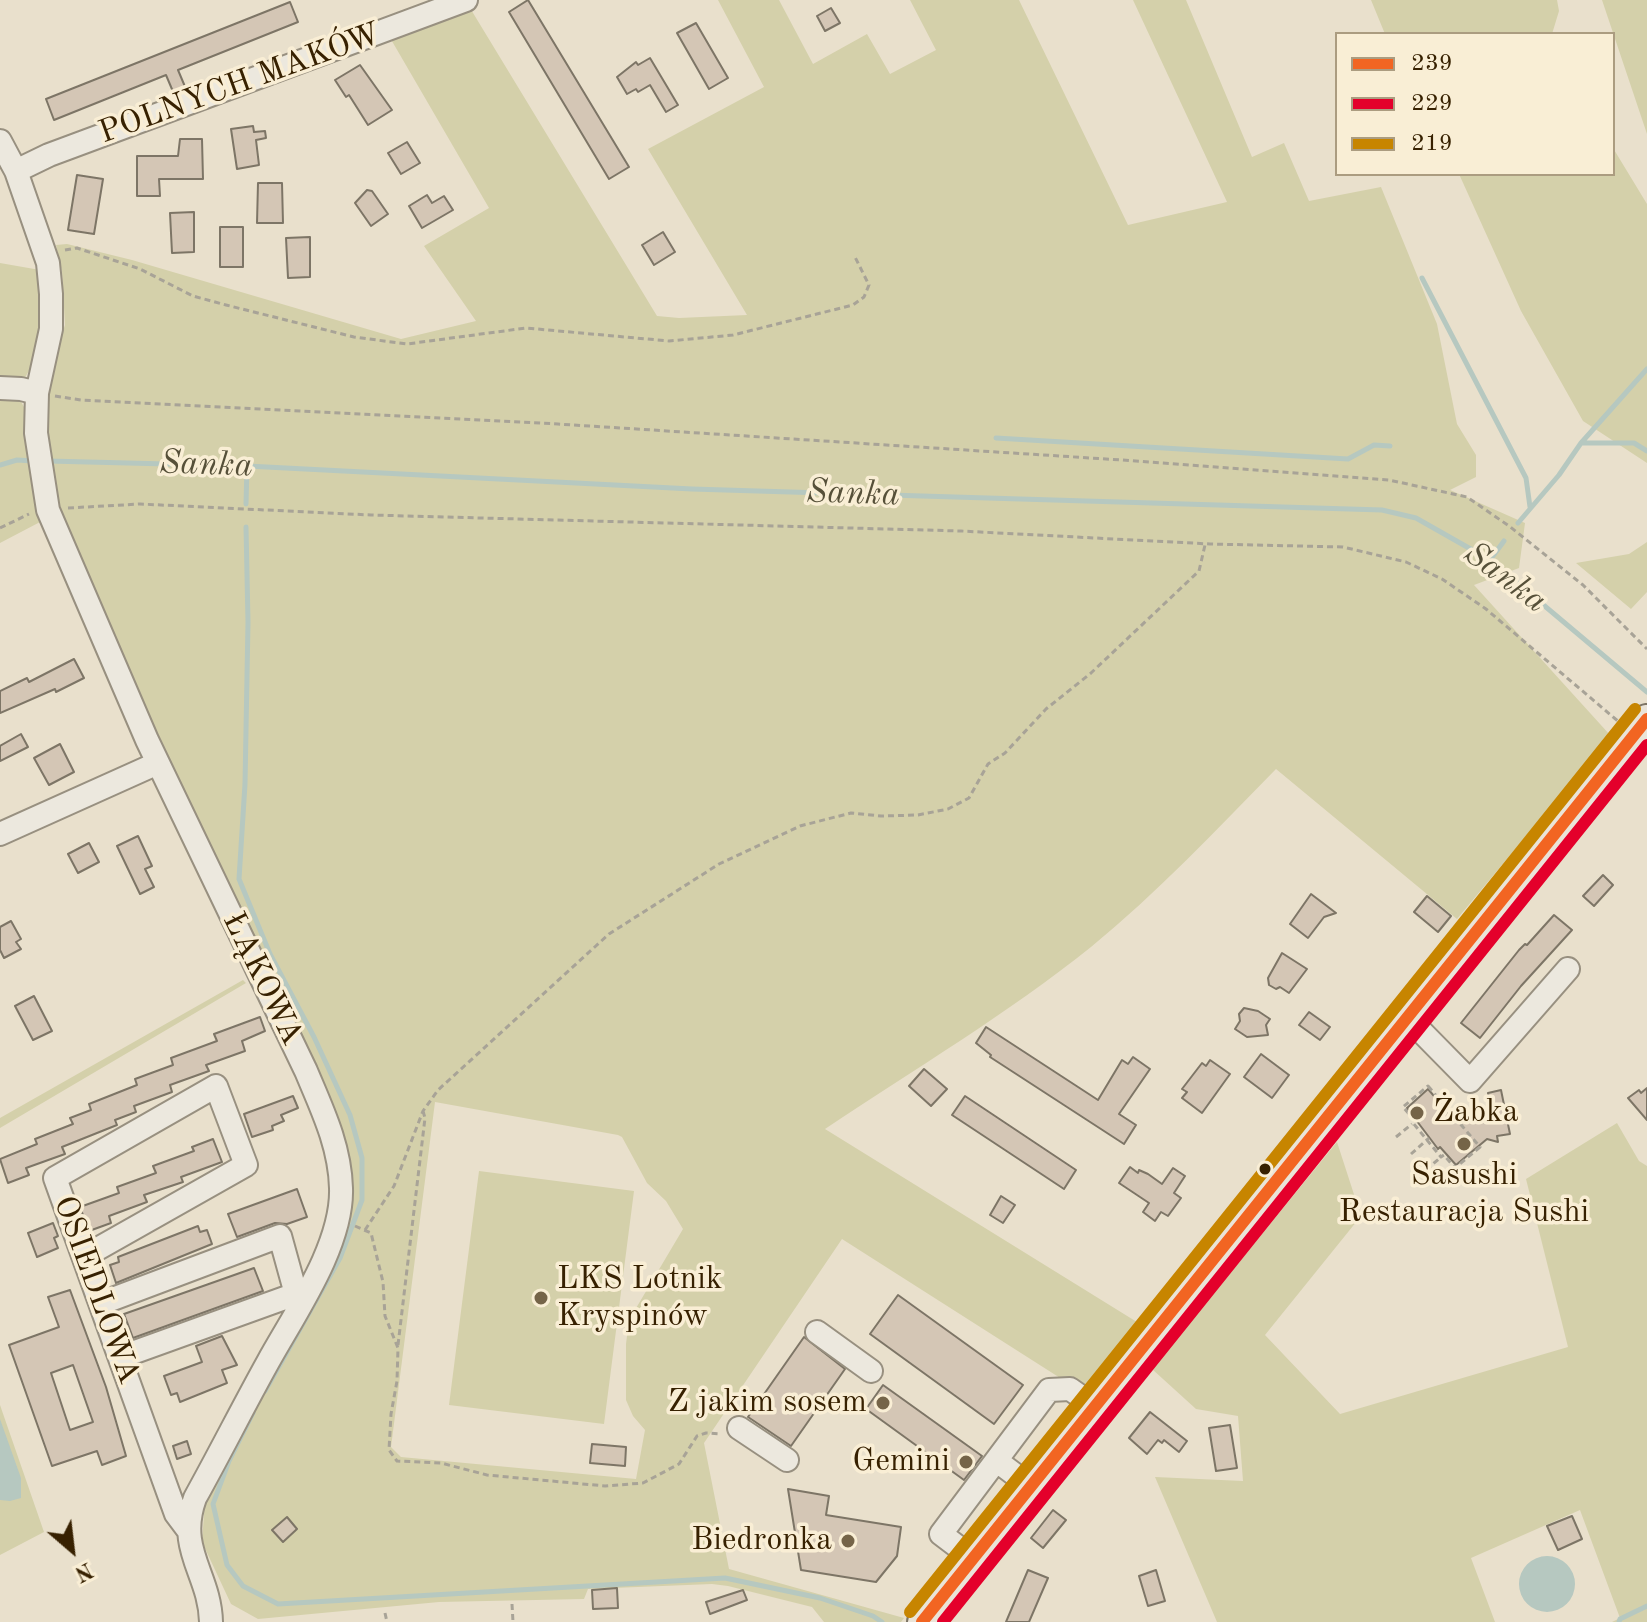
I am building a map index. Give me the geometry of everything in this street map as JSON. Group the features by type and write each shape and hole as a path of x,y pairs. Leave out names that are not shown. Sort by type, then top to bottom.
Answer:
{"main road":[{"path":"922,1622 1641,727"}],"street":[{"name":"POLNYCH MAKÓW","path":"16,171 49,155 466,0"},
{"name":"ŁĄKOWA","path":"0,141 16,171 45,253 51,294 51,329 37,393 36,433 41,481 48,510 158,763 284,1022 329,1125 338,1156 341,1189 339,1215 329,1245 195,1498 189,1515 191,1549 211,1607 211,1622"},
{"path":"0,388 37,393"},
{"path":"0,834 158,763"},
{"path":"1407,1017 1470,1081 1568,969"},
{"name":"OSIEDLOWA","path":"85,1256 246,1165 216,1086 55,1178 176,1514 188,1530"},
{"path":"102,1303 280,1236 302,1292 121,1357"},
{"path":"817,1332 871,1371"},
{"path":"974,1559 941,1534 1049,1390 1070,1389 1094,1406"},
{"path":"739,1428 787,1460"},
{"path":"997,1461 1030,1486"}],"path":[{"path":"45,253 77,248 140,269 193,296 354,337 407,344 526,328 669,341 733,335 853,305 864,297 869,285 855,257"},
{"path":"37,393 81,400 558,424 1389,480 1467,497 1583,585 1647,649"},
{"path":"0,528 32,513 48,510 140,504 371,515 961,531 1343,547 1406,562 1442,579 1641,727"},
{"path":"398,1348 385,1316 383,1282 374,1242 371,1233 365,1230 394,1186 423,1111 438,1090 609,934 719,864 800,826 851,813 918,815 948,809 969,798 988,764 1005,753 1046,709 1091,673 1199,571 1205,543"},
{"path":"1428,1086 1480,1147 1455,1168 1415,1121 1403,1107 1428,1086"},
{"path":"423,1111 425,1118 391,1414 389,1450 397,1461 441,1463 487,1475 605,1486 643,1483 679,1464 697,1436 706,1433 728,1434 739,1428"},
{"path":"1396,1137 1415,1121"},
{"path":"1411,1154 1428,1139"},
{"path":"1426,1170 1444,1155"},
{"path":"512,1604 513,1622"},
{"path":"385,1613 387,1622"}],"shaded area":[{"path":"718,0 779,0 813,64 867,34 890,74 936,50 910,0 1019,0 1128,225 1227,202 1133,0 1186,0 1252,157 1284,143 1309,201 1381,187 1437,324 1457,424 1476,455 1476,477 1450,490 1525,523 1519,568 1474,585 1610,735 1457,919 1276,769 1163,883 1091,947 994,1018 825,1129 1145,1327 1090,1397 842,1239 704,1443 729,1569 904,1618 901,1622 824,1622 812,1607 712,1584 588,1589 584,1599 439,1602 258,1619 231,1604 202,1542 205,1501 343,1231 337,1123 297,1025 224,881 60,522 41,434 51,366 65,325 62,272 56,245 67,244 132,260 401,339 476,321 424,246 489,208 389,36 470,8 657,316 747,315 648,149 764,87","holes":["435,1102 618,1135 647,1183 666,1201 683,1229 629,1320 626,1400 633,1416 645,1430 636,1479 401,1457 391,1447"]},
{"path":"1371,0 1557,0 1559,11 1553,32 1384,32"},
{"path":"1602,0 1647,0 1647,134 1615,32"},
{"path":"1615,151 1647,204 1647,463 1583,421 1521,311 1460,176 1615,176"},
{"path":"0,263 40,270 43,316 40,342 21,383 0,383"},
{"path":"0,394 20,400 27,412 42,521 0,543"},
{"path":"1647,542 1647,592 1631,609 1576,563 1629,554"},
{"path":"243,980 246,983 0,1128 0,1118"},
{"path":"1617,1123 1639,1161 1647,1166 1647,1622 1612,1622 1620,1618 1580,1510 1471,1558 1495,1622 1217,1622 1155,1477 1243,1481 1238,1416 1196,1409 1152,1369 1337,1142 1361,1216 1265,1335 1340,1414 1568,1347 1526,1179"},
{"name":"LKS Lotnik Kryspinów","path":"479,1171 634,1191 604,1424 449,1405"},
{"path":"0,1405 44,1532 0,1555"},
{"path":"0,1419 21,1478 21,1498 10,1501 0,1500"},
{"path":"1547,1556 1567,1564 1575,1584 1567,1604 1547,1612 1527,1604 1519,1584 1527,1564"}],"building":[{"path":"528,0 629,167 609,179 509,12"},
{"path":"290,2 298,22 178,70 186,89 174,94 166,75 54,120 46,99"},
{"path":"831,8 840,23 825,31 817,16"},
{"path":"696,23 728,78 709,89 677,33"},
{"path":"650,58 678,105 666,112 650,85 627,94 617,77 636,62 638,65"},
{"path":"360,65 392,110 368,125 349,95 346,97 335,80"},
{"path":"253,126 254,132 265,131 266,138 256,140 259,165 237,169 231,129"},
{"path":"180,139 202,139 203,179 159,179 160,196 137,196 137,156 178,156"},
{"path":"407,142 420,163 401,174 388,153"},
{"path":"77,175 103,179 94,234 68,230"},
{"path":"258,183 282,183 283,223 257,223"},
{"path":"367,190 372,191 388,214 371,226 355,203"},
{"path":"427,195 432,203 444,196 453,210 422,228 409,206"},
{"path":"194,212 194,252 172,253 170,213"},
{"path":"220,227 243,227 243,267 220,267"},
{"path":"663,232 675,252 654,265 642,245"},
{"path":"310,237 310,277 288,278 286,238"},
{"path":"74,659 84,678 0,713 0,691 27,678 29,682"},
{"path":"21,734 28,747 0,761 0,746"},
{"path":"60,744 74,772 49,785 34,758"},
{"path":"138,836 152,866 145,869 154,887 140,894 117,846"},
{"path":"89,843 99,862 78,873 68,854"},
{"path":"1603,875 1613,885 1594,906 1583,896"},
{"path":"1311,894 1336,913 1324,917 1308,938 1290,924"},
{"path":"1427,896 1451,916 1438,932 1414,912"},
{"path":"1554,915 1572,930 1521,986 1480,1038 1461,1023 1519,950"},
{"path":"11,921 21,939 16,942 21,949 4,958 0,950 0,927"},
{"path":"1282,953 1307,969 1289,993 1269,985 1268,978"},
{"path":"34,996 52,1031 33,1040 15,1006"},
{"path":"1244,1008 1258,1011 1270,1019 1266,1025 1268,1035 1247,1037 1235,1029"},
{"path":"1309,1012 1330,1027 1320,1040 1299,1025"},
{"path":"260,1017 265,1031 242,1041 245,1051 206,1065 209,1071 170,1085 172,1092 134,1106 136,1112 115,1120 117,1125 62,1147 65,1154 26,1168 29,1175 8,1183 0,1159 37,1144 35,1139 73,1124 70,1118 91,1110 89,1104 137,1085 135,1079 173,1065 171,1058 217,1041 214,1034"},
{"path":"986,1027 1098,1100 1122,1060 1128,1064 1133,1057 1150,1069 1119,1114 1136,1125 1124,1144 990,1057 976,1043"},
{"path":"1261,1054 1289,1075 1272,1098 1244,1077"},
{"path":"1210,1060 1230,1074 1202,1113 1182,1098 1187,1092 1182,1089 1202,1063 1206,1066"},
{"path":"924,1069 947,1089 931,1106 909,1086"},
{"path":"1647,1088 1647,1120 1628,1098"},
{"path":"1428,1089 1457,1123 1493,1116 1488,1093 1501,1090 1510,1134 1497,1136 1498,1142 1487,1139 1456,1165 1440,1147 1438,1149 1407,1108"},
{"path":"293,1096 298,1108 281,1115 284,1121 272,1126 273,1130 252,1137 244,1114"},
{"path":"965,1096 1076,1170 1064,1189 952,1115"},
{"path":"213,1139 222,1162 181,1177 183,1182 144,1195 147,1202 109,1216 111,1223 89,1231 80,1207 119,1193 117,1187 156,1173 153,1166 194,1151 192,1147"},
{"path":"1130,1167 1162,1184 1173,1168 1185,1176 1174,1193 1181,1198 1168,1216 1161,1212 1155,1221 1143,1212 1149,1203 1119,1183"},
{"path":"297,1189 307,1217 287,1224 275,1223 237,1237 228,1214"},
{"path":"1001,1196 1015,1205 1003,1223 990,1215"},
{"path":"53,1223 58,1248 37,1257 28,1233"},
{"path":"198,1226 200,1232 207,1230 212,1244 116,1283 110,1265 119,1262 118,1257"},
{"path":"254,1268 263,1291 133,1338 124,1314"},
{"path":"70,1290 106,1387 126,1456 102,1465 97,1451 52,1466 9,1345 59,1327 48,1297","holes":["73,1365 93,1422 70,1430 51,1373"]},
{"path":"898,1295 1023,1385 994,1424 870,1334"},
{"path":"222,1336 237,1365 222,1370 227,1383 180,1402 177,1393 171,1395 164,1376 202,1362 196,1346"},
{"path":"804,1337 845,1369 791,1446 748,1417"},
{"path":"883,1385 982,1456 964,1480 866,1409"},
{"path":"1150,1412 1187,1441 1179,1452 1164,1440 1162,1443 1158,1440 1147,1454 1129,1438"},
{"path":"1230,1425 1237,1468 1216,1471 1209,1428"},
{"path":"187,1441 191,1454 177,1459 173,1446"},
{"path":"592,1444 626,1447 625,1466 590,1463"},
{"name":"Biedronka","path":"788,1489 829,1496 826,1515 901,1527 897,1556 876,1582 801,1570"},
{"path":"1053,1510 1066,1520 1043,1548 1031,1538"},
{"path":"1572,1516 1582,1539 1558,1550 1547,1526"},
{"path":"287,1517 297,1529 283,1542 272,1530"},
{"path":"1028,1570 1048,1578 1029,1622 1006,1622"},
{"path":"1156,1570 1165,1601 1148,1606 1139,1576"},
{"path":"617,1588 618,1608 593,1609 592,1590"},
{"path":"743,1590 747,1600 710,1614 706,1602"}],"waterway":[{"path":"1422,278 1526,478 1530,507"},
{"path":"1581,443 1647,369"},
{"path":"996,438 1348,459 1374,445 1390,446"},
{"path":"1518,523 1559,475 1581,443 1634,443 1647,451"},
{"name":"Sanka","path":"0,465 17,460 34,461"},
{"name":"Sanka","path":"48,461 247,466 692,489 1382,510 1416,518 1490,560 1647,692"},
{"path":"246,504 247,466"},
{"path":"246,527 245,784 239,879 270,954 314,1037 350,1115 362,1158 362,1200 340,1258 265,1391"},
{"path":"1490,560 1504,541"},
{"path":"253,1413 229,1461 213,1504 227,1565 243,1586 278,1604 725,1578 820,1598 882,1622"},
{"path":"1619,1622 1647,1606"}],"transit line":[{"name":"219","path":"910,1612 1635,709"},
{"name":"239","path":"922,1622 1647,719"},
{"name":"229","path":"943,1622 1647,745"}],"place":[{"name":"Żabka","path":"1417,1113"},
{"name":"Sasushi Restauracja Sushi","path":"1464,1144"},
{"name":"LKS Lotnik Kryspinów","path":"541,1298"},
{"name":"Z jakim sosem","path":"883,1403"},
{"name":"Gemini","path":"966,1462"},
{"name":"Biedronka","path":"848,1541"}]}
